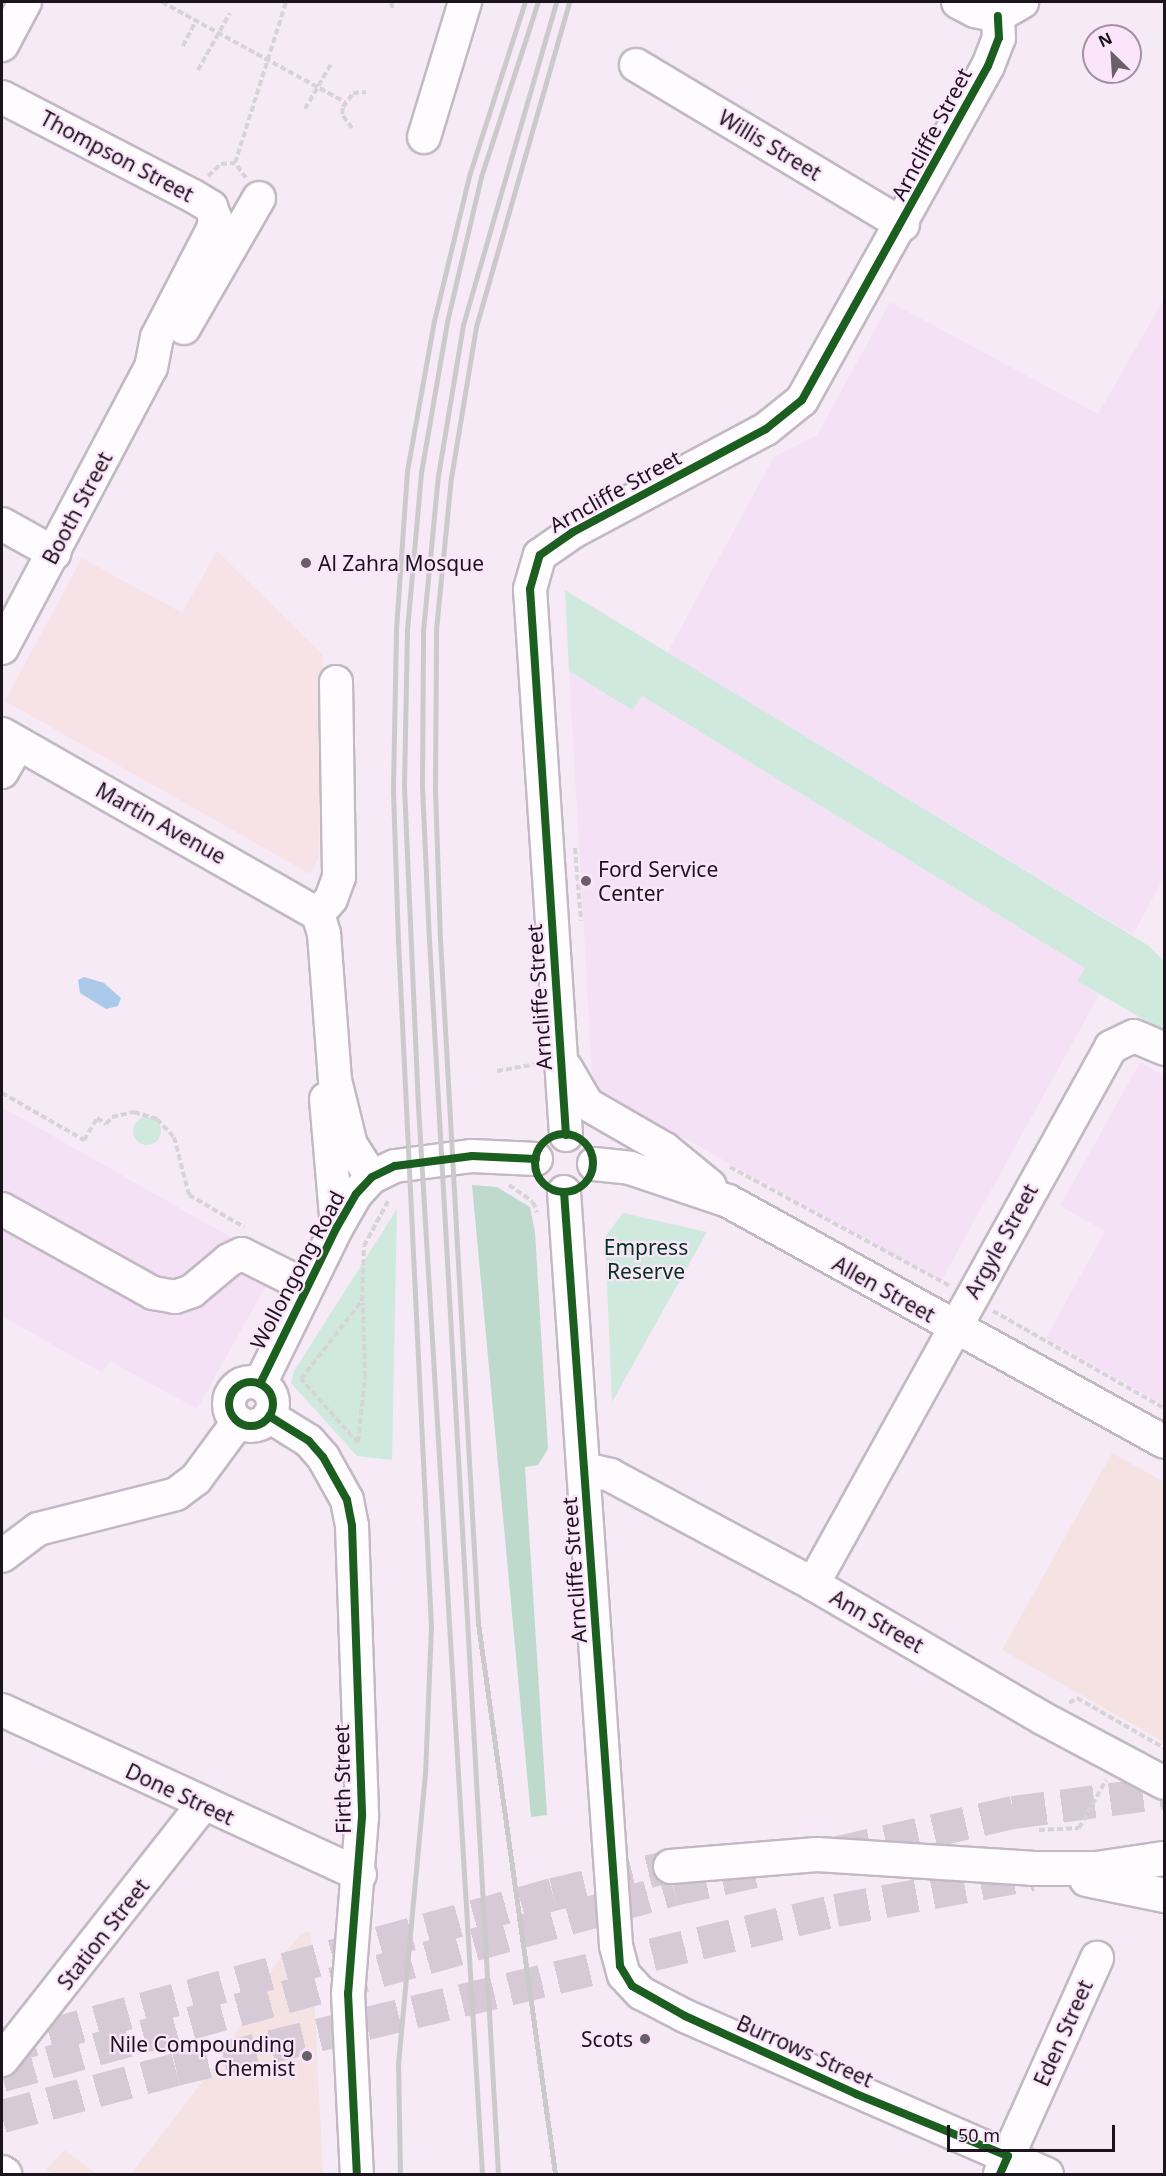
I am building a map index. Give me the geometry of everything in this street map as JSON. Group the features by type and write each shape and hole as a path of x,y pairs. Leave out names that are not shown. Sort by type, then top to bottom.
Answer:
{"highway":[{"path":"670,1866 817,1854 1031,1868 1096,1868 1164,1858"},
{"path":"1031,1868 1164,1895"}],"street":[{"path":"2,45 25,2"},
{"path":"424,137 465,2"},
{"path":"958,2 975,11 1010,9"},
{"name":"Arncliffe Street","path":"566,1135 551,1062 545,844 530,589 540,555 573,532 766,429 802,400 903,225 988,66 1010,9"},
{"name":"Willis Street","path":"636,65 903,225"},
{"name":"Thompson Street","path":"2,96 204,202 214,212 213,229"},
{"name":"Booth Street","path":"151,367 174,345 259,198"},
{"name":"Booth Street","path":"2,648 151,367 157,337 213,229"},
{"path":"2,524 54,553"},
{"path":"318,914 330,899 339,877 336,682"},
{"path":"2,772 10,739"},
{"name":"Martin Avenue","path":"10,739 318,914"},
{"name":"Wollongong Road","path":"260,1384 306,1286 356,1194 381,1187 351,1145 335,1080 324,934 318,914"},
{"name":"Argyle Street","path":"813,1584 953,1327 1111,1047 1121,1039 1134,1036 1164,1049"},
{"path":"551,1062 587,1104 665,1149 728,1201"},
{"name":"Wollongong Road","path":"335,1080 325,1096 337,1227"},
{"path":"566,1135 582,1141 594,1164 587,1181 565,1205 542,1182 536,1159 543,1144 566,1135"},
{"path":"381,1187 395,1166 472,1156 536,1159"},
{"name":"Allen Street","path":"594,1164 630,1168 728,1201 1164,1442"},
{"name":"Arncliffe Street","path":"565,1205 585,1469 616,1946"},
{"path":"2,1209 153,1293 175,1297 192,1291 230,1260 242,1254 306,1286"},
{"path":"246,1382 260,1384 272,1398 269,1416 258,1425 238,1422 229,1410 230,1396 246,1382"},
{"name":"Firth Street","path":"269,1416 309,1441 322,1457 347,1500 352,1526 362,1785 360,1875 348,1982 357,2175"},
{"path":"2,1556 38,1529 182,1491 196,1479 238,1422"},
{"name":"Ann Street","path":"585,1469 610,1475 813,1584 1164,1783"},
{"name":"Done Street","path":"2,1710 202,1806 360,1875"},
{"name":"Station Street","path":"2,2060 202,1806"},
{"name":"Burrows Street","path":"616,1946 620,1966 632,1986 668,2007 1004,2165 1047,2175"},
{"name":"Eden Street","path":"1004,2165 1097,1958"},
{"path":"2,2172 5,2175"}],"path":[{"path":"162,2 345,102"},
{"path":"259,198 235,164 286,2"},
{"path":"391,2 393,11"},
{"path":"198,70 230,13"},
{"path":"183,46 195,20"},
{"path":"305,109 331,64"},
{"path":"352,128 342,114 345,102 352,93 366,92"},
{"path":"545,844 573,842 578,856 582,934"},
{"path":"497,1071 551,1062"},
{"path":"2,1093 84,1140 97,1118 106,1124 112,1117 134,1112 157,1119 174,1137 189,1195 249,1230"},
{"path":"728,1166 970,1298 1164,1408"},
{"path":"500,1182 517,1188 533,1202 540,1221 565,1205"},
{"path":"362,1301 302,1379 358,1443 365,1377 362,1301 364,1246 381,1187"},
{"path":"1039,1830 1079,1828 1118,1758"}],"shaded area":[{"path":"1164,299 1164,877 1133,935 667,653 774,457 817,435 890,302 1098,414"},
{"path":"217,551 323,655 319,857 310,874 5,701 82,558 182,613"},
{"path":"569,671 632,710 642,696 1085,968 1077,981 1099,995 941,1281 599,1091 592,1074"},
{"path":"1140,1062 1164,1076 1164,1405 1046,1338 1105,1231 1060,1206"},
{"path":"2,1107 278,1264 197,1409 110,1361 102,1373 2,1316"},
{"path":"1112,1453 1164,1482 1164,1742 1002,1650"},
{"path":"311,1932 323,2174 131,2174 223,2055 277,1962 302,1933"},
{"path":"64,2150 97,2174 52,2174 46,2170"}],"green space":[{"path":"565,590 1149,946 1164,961 1164,1031 1077,981 1085,968 642,696 632,710 569,671"},
{"path":"147,1117 157,1121 161,1131 157,1141 147,1145 137,1141 133,1131 137,1121"},
{"path":"472,1185 497,1187 530,1207 535,1232 548,1449 538,1465 525,1467 547,1815 531,1817"},
{"path":"397,1209 392,1460 357,1456 291,1383 294,1371"},
{"name":"Empress Reserve","path":"623,1213 707,1232 612,1402 605,1237"}],"water":[{"path":"84,977 104,983 121,998 118,1006 106,1009 80,993 78,980"}],"tunnel":[{"path":"838,1852 1013,1812 1164,1792"},
{"path":"2,2048 553,1894 670,1866"},
{"path":"2,2075 674,1889 764,1869"},
{"path":"2,2116 176,2069 836,1910 1032,1874"}],"railway":[{"path":"400,2174 398,2064 425,1775 431,1628 398,942 393,788 396,629 407,471 434,321 469,176 525,2"},
{"path":"482,2174 418,1107 404,786 407,630 421,473 447,322 481,177 538,2"},
{"path":"498,2174 429,941 422,786 423,631 438,476 463,325 556,2"},
{"path":"555,2174 478,1623 440,940 435,786 436,630 451,478 476,327 569,2"}],"cycle path":[{"path":"566,1135 530,589 540,555 573,532 766,429 802,400 988,66 999,38 998,16"},
{"path":"564,1134 580,1139 588,1147 593,1163 588,1179 580,1187 564,1192 548,1187 540,1179 535,1163 540,1147 548,1139 564,1134"},
{"path":"260,1384 337,1227 356,1194 372,1177 395,1166 472,1156 536,1159"},
{"path":"564,1192 620,1966 632,1986 685,2016 856,2094 1008,2156 1000,2174"},
{"path":"251,1382 267,1388 273,1404 267,1420 251,1426 235,1420 229,1404 235,1388 251,1382"},
{"path":"269,1416 309,1441 323,1457 347,1500 352,1526 362,1817 348,1993 357,2174"}],"place":[{"name":"Al Zahra Mosque","path":"306,563"},
{"name":"Ford Service Center","path":"586,881"},
{"name":"Scots","path":"645,2039"},
{"name":"Nile Compounding Chemist","path":"307,2056"}]}
